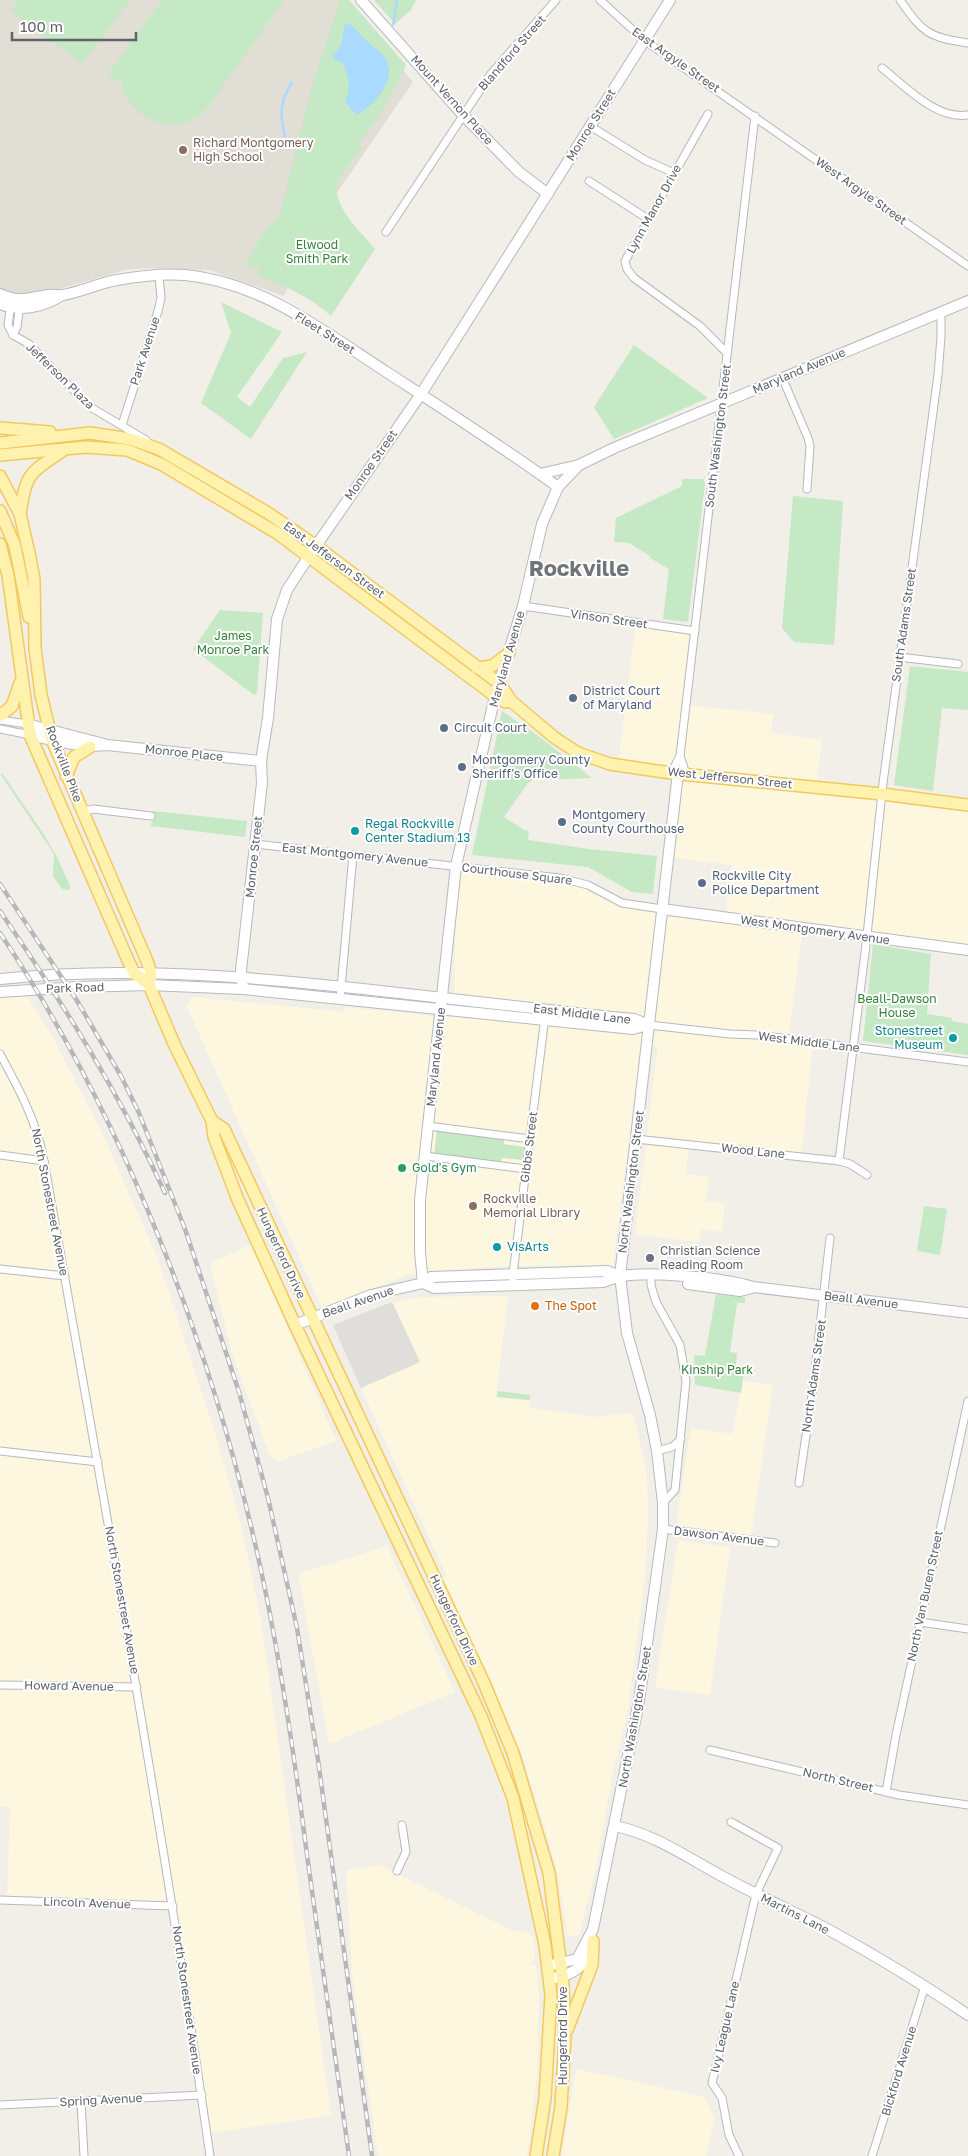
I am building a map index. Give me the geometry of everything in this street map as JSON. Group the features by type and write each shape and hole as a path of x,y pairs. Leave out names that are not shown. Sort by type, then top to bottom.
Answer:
{"main road":[{"path":"0,428 26,431 90,433"},
{"name":"East Jefferson Street","path":"90,433 130,439 159,449 268,513 316,546 500,684"},
{"path":"0,443 90,433"},
{"name":"East Jefferson Street","path":"0,455 86,447 127,450 161,464 248,514 309,556 495,696"},
{"path":"20,514 23,492 29,477 40,464 63,450"},
{"name":"Rockville Pike","path":"0,476 20,514 34,579 35,648 41,695 52,740 151,973"},
{"path":"0,511 15,546 35,648"},
{"name":"Rockville Pike","path":"0,544 8,575 28,730 134,973"},
{"path":"477,668 492,666 509,653"},
{"path":"0,716 12,706 22,679"},
{"name":"West Jefferson Street","path":"500,684 511,700 555,738 578,753 610,764 968,805"},
{"name":"West Jefferson Street","path":"495,696 505,702 511,700"},
{"path":"66,776 74,757 90,747"},
{"name":"Hungerford Drive","path":"134,973 149,986 175,1046 212,1121 214,1137 238,1200 295,1325 481,1716 513,1798 541,1926 551,1995 545,2098 536,2156"},
{"path":"149,986 151,973"},
{"name":"Hungerford Drive","path":"212,1121 224,1130 510,1744 549,1873 561,1963 565,2036 561,2107 553,2156"},
{"path":"462,1676 467,1679 478,1698 491,1701"},
{"path":"481,1716 488,1718 496,1733 510,1744"},
{"path":"565,2036 592,1965 593,1942"}],"street":[{"name":"Mount Vernon Place","path":"361,0 462,114 519,172 548,194"},
{"name":"Blandford Street","path":"386,232 462,114 490,75 556,0"},
{"name":"East Argyle Street","path":"600,0 644,40 755,116"},
{"name":"Monroe Street","path":"243,988 242,976 262,783 261,761 268,718 277,619 288,590 309,556 421,394 670,0"},
{"path":"900,0 923,30 942,39 968,43"},
{"path":"882,68 931,105 944,112 962,116 968,115"},
{"name":"Lynn Manor Drive","path":"708,114 625,261 627,269 634,278 700,326 727,353"},
{"name":"West Argyle Street","path":"755,116 968,266"},
{"name":"South Washington Street","path":"662,909 755,116"},
{"path":"590,126 645,160 674,173"},
{"path":"589,181 648,219"},
{"name":"Fleet Street","path":"12,304 51,302 62,295 116,280 159,275 185,275 218,281 265,298 304,318 421,394 558,488"},
{"name":"Park Avenue","path":"122,425 158,313 161,298 159,275"},
{"path":"0,294 12,304"},
{"name":"Maryland Avenue","path":"423,1283 419,1210 456,866 495,696 523,606 542,524 558,488 579,465 614,448 782,377 941,313 968,300"},
{"name":"Jefferson Plaza","path":"12,304 17,327 13,335 29,344 92,408 159,449"},
{"name":"South Adams Street","path":"867,937 899,658 938,375 941,313"},
{"path":"782,377 810,446 807,489"},
{"path":"540,474 579,465"},
{"name":"Vinson Street","path":"523,606 695,631"},
{"path":"899,658 958,664"},
{"path":"0,720 28,730"},
{"name":"Monroe Place","path":"28,730 49,728 108,745 261,761"},
{"path":"0,729 28,730"},
{"name":"Monroe Place","path":"28,730 52,740 90,747 108,745"},
{"name":"South Washington Street","path":"678,773 680,756"},
{"path":"82,812 93,808 151,816"},
{"name":"East Montgomery Avenue","path":"255,844 456,866"},
{"path":"340,998 353,855"},
{"name":"Courthouse Square","path":"456,866 577,881 622,903 662,909"},
{"name":"West Montgomery Avenue","path":"662,909 968,950"},
{"name":"North Washington Street","path":"549,1979 581,1968 587,1959 593,1942 593,1930 644,1673 663,1528 663,1503 657,1451 650,1415 627,1333 620,1276 662,909"},
{"path":"839,1161 867,937"},
{"name":"East Middle Lane","path":"134,973 242,976 442,998 633,1028 649,1025"},
{"name":"Park Road","path":"0,979 34,975 134,973"},
{"name":"East Middle Lane","path":"149,986 243,988 441,1009 545,1014"},
{"name":"Park Road","path":"0,992 78,987 149,986"},
{"name":"Gibbs Street","path":"513,1285 545,1014"},
{"name":"West Middle Lane","path":"649,1025 757,1035 968,1062"},
{"name":"North Stonestreet Avenue","path":"0,1054 34,1120 40,1138 174,1906 210,2156"},
{"path":"428,1126 530,1139"},
{"name":"Wood Lane","path":"636,1139 839,1161 850,1164 867,1175"},
{"path":"0,1155 44,1161"},
{"path":"425,1156 526,1169"},
{"name":"North Adams Street","path":"799,1483 814,1388 830,1238"},
{"path":"0,1268 65,1276"},
{"name":"Beall Avenue","path":"295,1325 371,1295 423,1283 431,1277 607,1271 620,1276"},
{"name":"Beall Avenue","path":"423,1283 434,1288 603,1282 620,1276 653,1276 662,1281 740,1291 753,1287 968,1313"},
{"path":"653,1276 651,1285 656,1302 680,1345 686,1380 676,1490 663,1503"},
{"name":"North Van Buren Street","path":"886,1792 896,1735 968,1401"},
{"path":"657,1451 672,1446 681,1439"},
{"path":"0,1451 98,1462"},
{"name":"Dawson Avenue","path":"663,1528 775,1543"},
{"path":"920,1622 968,1629"},
{"name":"Howard Avenue","path":"0,1685 137,1688"},
{"name":"North Street","path":"710,1750 886,1792 968,1805"},
{"name":"Ivy League Lane","path":"731,1822 778,1848 756,1894 712,2082 722,2098 729,2135 739,2156"},
{"path":"397,1870 406,1852 402,1825"},
{"name":"Martins Lane","path":"615,1826 657,1839 756,1894 830,1931 925,1986 968,2015"},
{"name":"Lincoln Avenue","path":"0,1900 174,1906"},
{"name":"North Washington Street","path":"547,1966 578,1959 593,1930"},
{"name":"Bickford Avenue","path":"872,2156 925,1986"},
{"name":"Spring Avenue","path":"0,2105 202,2095"},
{"path":"81,2101 84,2156"}],"shaded area":[{"name":"Richard Montgomery High School","path":"0,0 345,0 413,82 319,219 284,296 209,270 150,268 125,270 32,297 17,297 0,290"},
{"path":"636,623 695,631 686,705 773,714 771,733 822,740 816,787 968,805 968,950 803,929 788,1039 813,1043 801,1157 689,1144 686,1174 709,1177 706,1201 725,1203 722,1232 702,1229 699,1242 635,1234 658,1046 641,1048 613,1265 511,1266 407,1275 322,1308 187,1007 192,997 344,1012 345,1007 454,1018 456,866 577,881 622,903 725,918 732,865 668,857 678,774 618,765"},
{"path":"23,990 51,1034 104,1137 157,1257 214,1429 241,1525 261,1620 331,2115 207,2134 173,1906 7,1900 10,1807 0,1807 0,992"},
{"path":"252,1244 336,1441 279,1461 270,1456 232,1353 210,1263"},
{"path":"508,1296 496,1397 530,1401 529,1415 530,1408 594,1417 633,1413 647,1473 646,1568 628,1710 613,1771 597,1864 579,1935 568,1936 555,1862 523,1757 442,1578 446,1575 361,1388 420,1362 392,1302 424,1297"},
{"path":"392,1302 420,1362 361,1388 333,1325"},
{"path":"743,1381 773,1385 751,1536 678,1525 678,1511 691,1428 732,1434"},
{"path":"678,1540 730,1548 710,1695 655,1687"},
{"path":"387,1546 455,1692 329,1744 298,1574"},
{"path":"379,1865 513,1931 530,1932 534,1941 535,1958 530,1965 536,1965 539,1998 537,2075 527,2156 378,2156 352,1974 346,1870"},
{"path":"576,2069 705,2097 714,2119 706,2156 562,2156"}],"green space":[{"path":"19,0 130,0 82,64 11,11"},
{"path":"162,0 284,0 209,106 197,117 185,123 172,125 160,123 138,111 129,101 121,77 116,82 108,75"},
{"name":"Elwood Smith Park","path":"340,0 349,0 406,65 379,116 358,144 362,149 345,169 338,181 337,191 343,209 375,249 331,316 306,297 257,275 260,268 245,265 265,231 280,216 313,83"},
{"path":"374,0 416,0 411,10 395,24"},
{"path":"221,302 282,332 237,397 250,407 283,358 307,352 251,439 201,403 231,333"},
{"path":"634,345 708,398 614,439 594,407"},
{"path":"703,479 705,484 688,622 663,619 669,569 629,543 614,542 616,518 682,486 682,480"},
{"path":"793,496 843,501 834,645 794,642 782,628"},
{"name":"James Monroe Park","path":"220,610 263,613 257,693 254,695 193,649"},
{"path":"910,666 968,672 968,710 942,708 933,791 894,785"},
{"path":"502,711 541,738 592,778 533,780 528,783 504,817 524,830 529,831 528,840 657,856 653,894 632,892 588,867 472,855"},
{"path":"2,773 57,857 70,886 69,890 62,889 53,876 54,855 1,775"},
{"path":"153,811 247,821 245,837 151,826"},
{"name":"Beall-Dawson House","path":"873,944 931,954 927,1014 952,1018 952,1021 968,1024 968,1055 863,1041"},
{"path":"437,1128 504,1136 504,1144 524,1147 522,1160 502,1158 501,1165 434,1156"},
{"path":"924,1206 947,1209 940,1255 917,1251"},
{"name":"Kinship Park","path":"716,1294 745,1297 745,1303 737,1303 730,1352 737,1353 735,1370 744,1371 741,1393 695,1385 694,1355 705,1356"},
{"path":"498,1391 530,1395 530,1400 497,1397"}],"water":[{"path":"351,24 382,54 387,62 389,71 384,89 371,104 357,115 345,102 349,86 342,62 335,60 332,55 336,53 340,46 345,25"}],"waterway":[{"path":"393,25 397,0"},
{"path":"288,148 281,114 284,99 292,82"}],"railway":[{"path":"0,884 76,999 121,1076 139,1113 185,1229 239,1392 268,1498 297,1628 318,1760 372,2156"},
{"path":"0,911 89,1048 129,1119 165,1193"},
{"path":"0,933 46,1005 126,1160 161,1242 192,1324 219,1408 262,1575 282,1680 349,2156"}],"place":[{"name":"Richard Montgomery High School","path":"183,150"},
{"name":"District Court of Maryland","path":"573,698"},
{"name":"Circuit Court","path":"444,728"},
{"name":"Montgomery County Sheriff's Office","path":"462,767"},
{"name":"Montgomery County Courthouse","path":"562,822"},
{"name":"Regal Rockville Center Stadium 13","path":"355,831"},
{"name":"Rockville City Police Department","path":"702,883"},
{"name":"Stonestreet Museum","path":"953,1038"},
{"name":"Gold's Gym","path":"402,1168"},
{"name":"Rockville Memorial Library","path":"473,1206"},
{"name":"VisArts","path":"497,1247"},
{"name":"Christian Science Reading Room","path":"650,1258"},
{"name":"The Spot","path":"535,1306"}],"district":[{"name":"Rockville","path":"579,568"}]}
